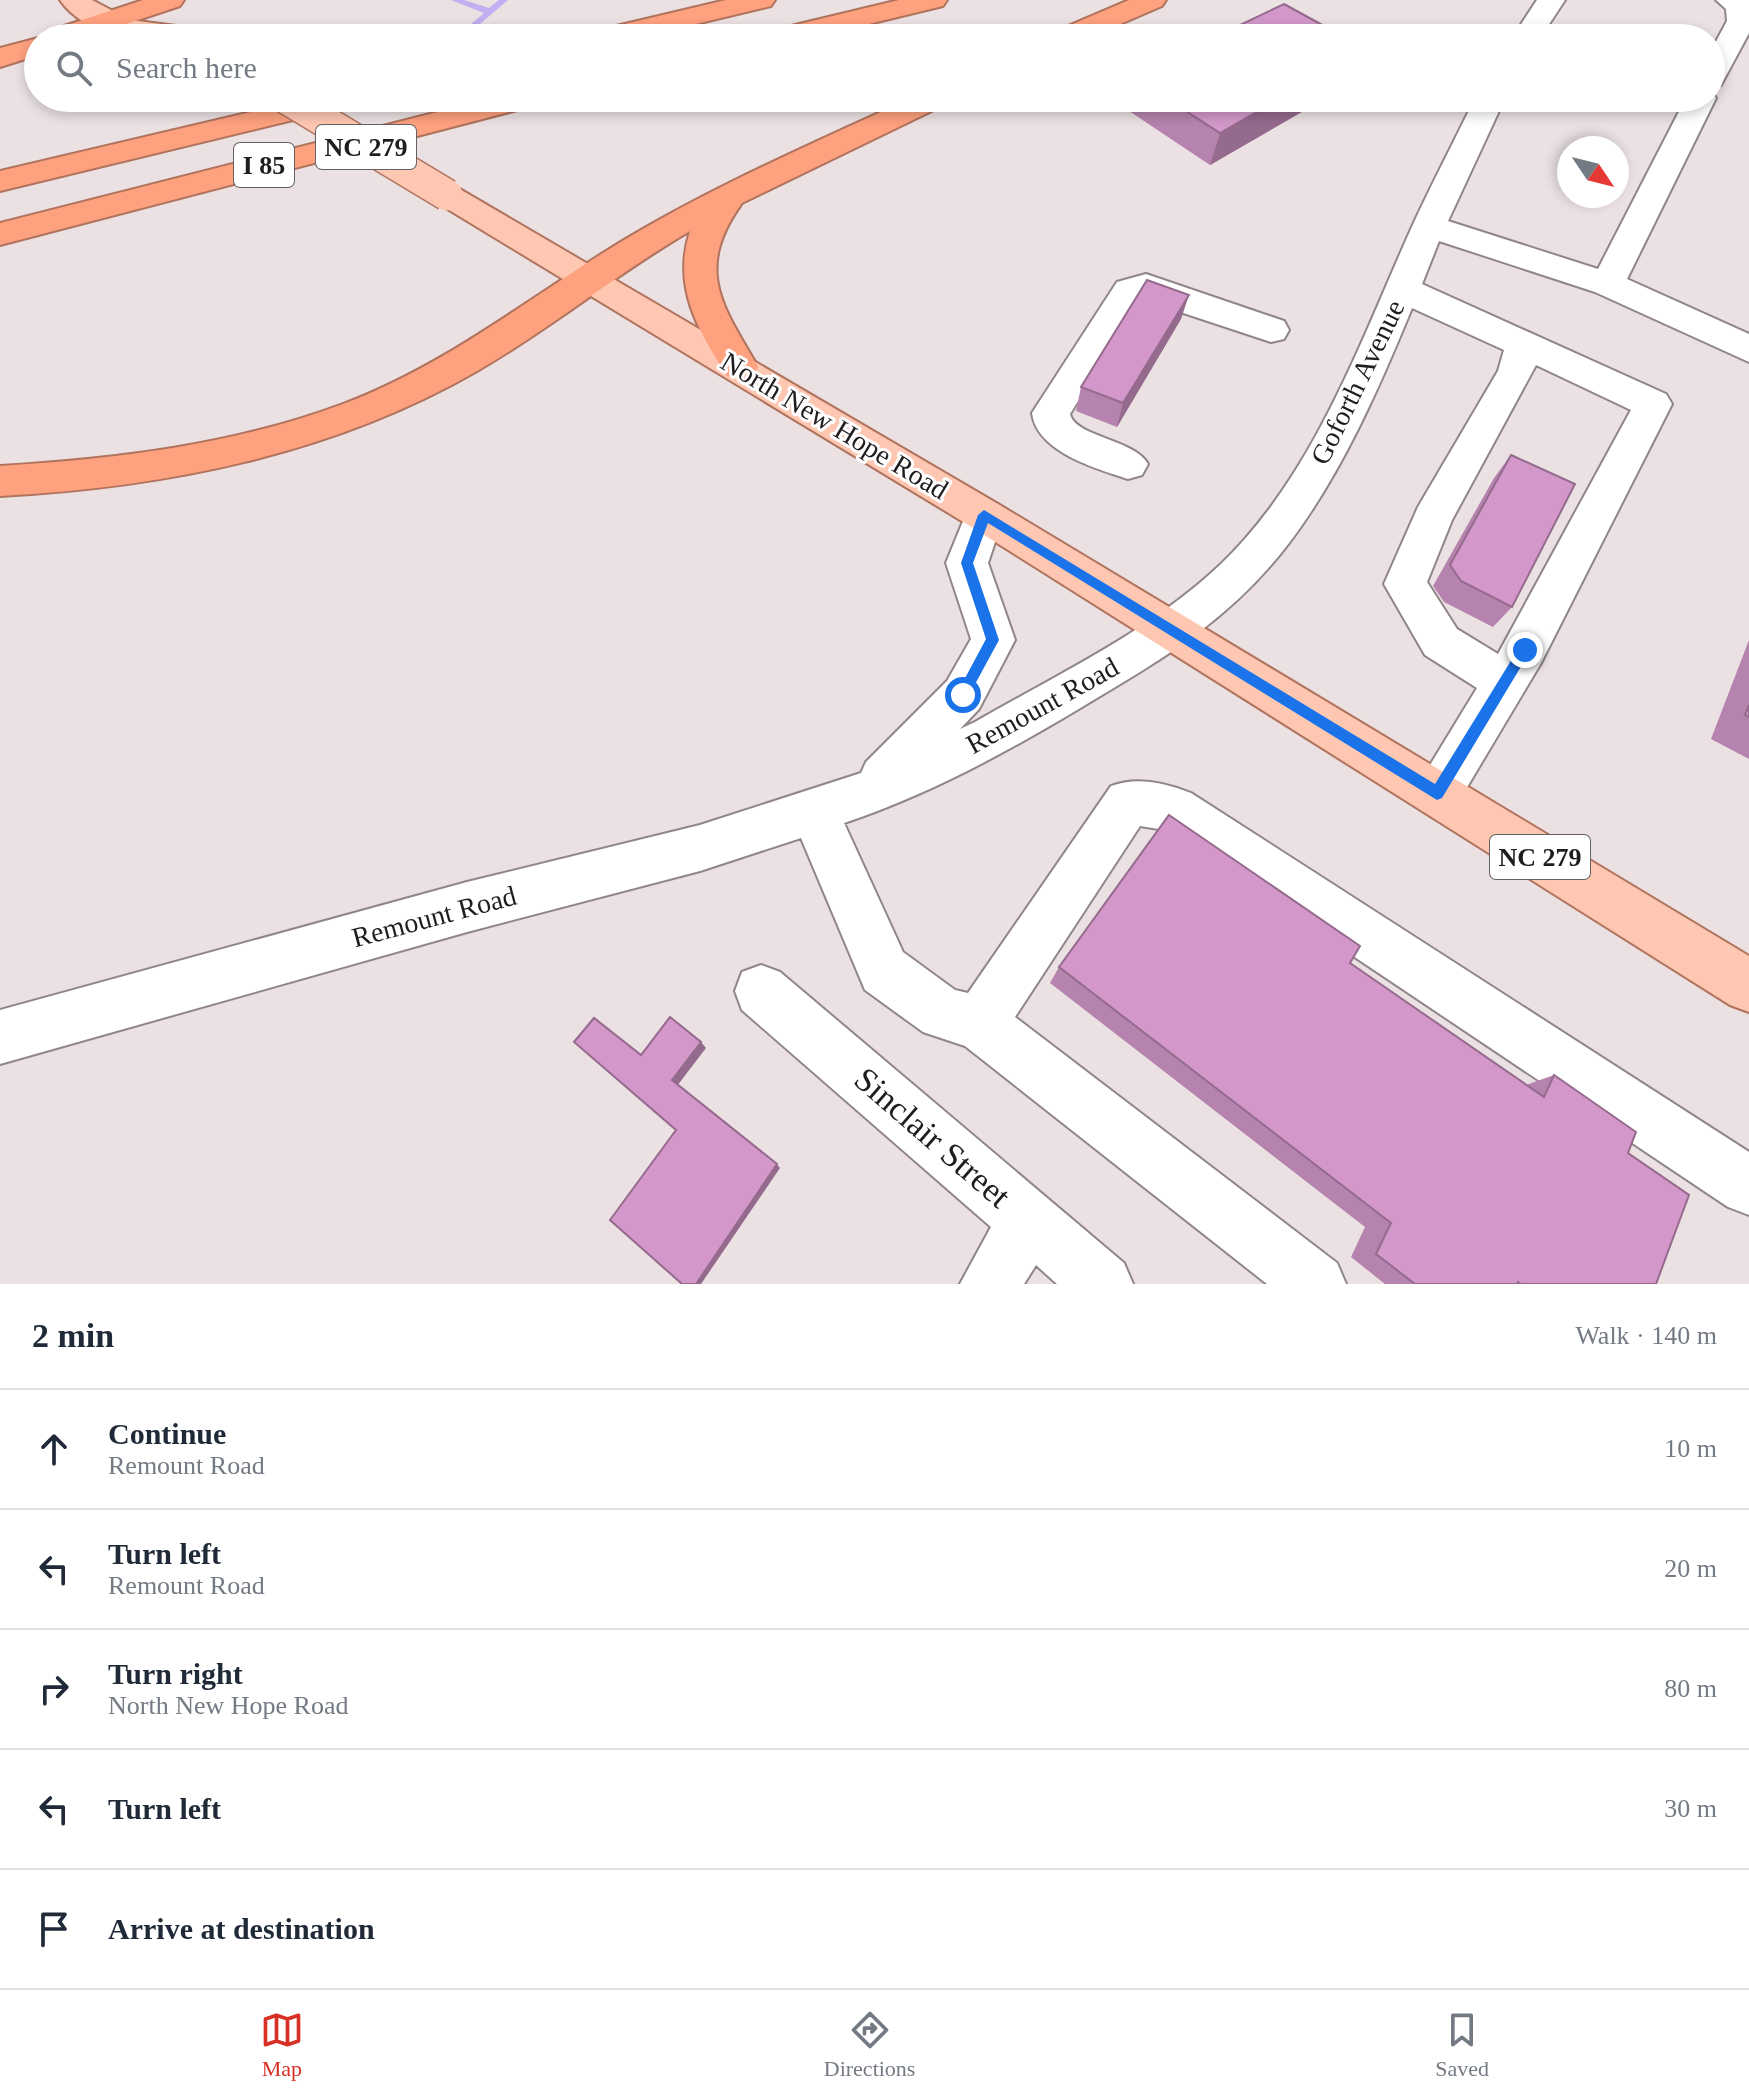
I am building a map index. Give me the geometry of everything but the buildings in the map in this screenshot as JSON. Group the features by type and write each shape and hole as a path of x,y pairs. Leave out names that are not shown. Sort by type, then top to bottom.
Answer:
{"highway":[{"path":"96,24 170,0"},
{"path":"660,24 761,0"},
{"path":"834,24 933,0"},
{"path":"1096,24 1152,0"},
{"path":"0,58 24,50"},
{"name":"I 85","path":"0,181 289,112"},
{"name":"I 85","path":"0,234 475,112"},
{"path":"0,481 141,467 282,439 347,416 463,363 588,282 628,252 729,198 906,112"},
{"path":"729,198 707,228 699,280 708,319 740,367"}],"main road":[{"path":"74,0 117,24"},
{"path":"170,0 182,16 181,24"},
{"name":"North New Hope Road","path":"309,112 588,282 740,367 984,515 1749,986"}],"street":[{"path":"1535,24 1551,0"},
{"path":"1725,52 1741,21 1740,4"},
{"name":"Goforth Avenue","path":"1172,631 1235,577 1276,530 1358,393 1429,226 1483,112"},
{"path":"1607,284 1694,112"},
{"path":"1429,226 1607,284 1749,349"},
{"path":"1128,464 1064,435 1053,426 1051,413 1129,290 1146,286 1271,330"},
{"path":"1402,289 1653,404 1515,666 1437,793"},
{"path":"1515,666 1441,642 1405,584 1432,518 1516,371 1524,344"},
{"name":"Remount Road","path":"866,794 963,695 993,640 967,563 984,515"},
{"name":"Remount Road","path":"0,1037 187,982 700,848 866,794 991,737 1172,631"},
{"path":"979,1023 1128,802 1174,809 1749,1186"},
{"path":"814,811 884,971 942,1013 979,1023 1316,1284"},
{"name":"Sinclair Street","path":"761,991 1103,1284"},
{"path":"990,1284 1030,1220"}],"waterway":[{"path":"455,0 488,11"},
{"path":"476,24 504,0"}],"route":[{"path":"963,695 993,640 967,563 984,515 1437,793 1525,650"}]}
